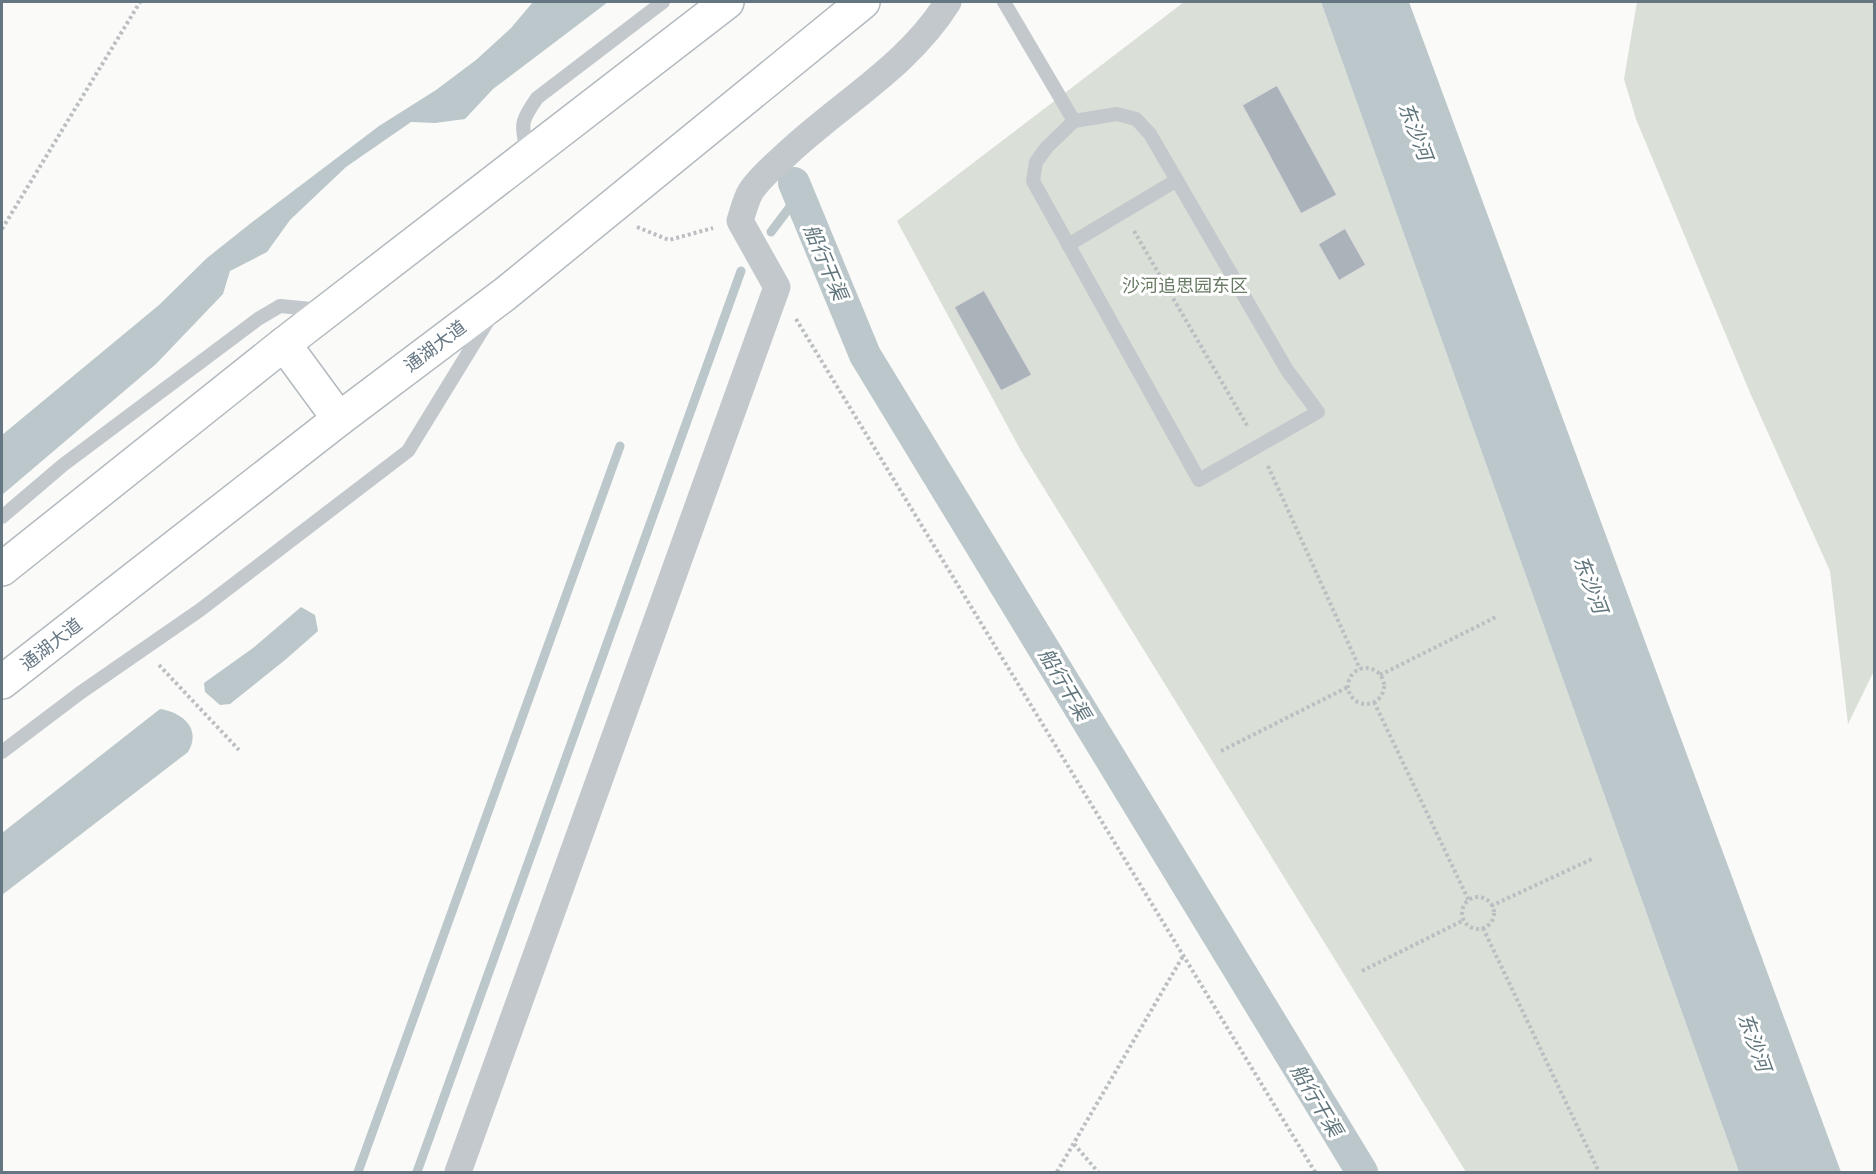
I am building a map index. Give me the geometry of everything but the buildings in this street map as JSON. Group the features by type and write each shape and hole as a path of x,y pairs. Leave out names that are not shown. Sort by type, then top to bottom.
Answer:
{"street":[{"name":"通湖大道","path":"2,682 339,419 505,294 863,2"},
{"path":"458,1173 777,287 740,221 750,193 762,177 803,139 897,63 921,40 948,2"},
{"path":"2,569 327,310 719,8"},
{"path":"284,344 339,419"}],"lane":[{"path":"527,156 522,124 525,115 537,98 663,2"},
{"path":"1004,2 1074,121"},
{"path":"1117,114 1136,119 1150,134 1287,370 1318,412 1199,480 1033,181 1036,162 1047,147 1074,121 1117,114"},
{"path":"1068,244 1177,180"},
{"path":"2,752 200,610 408,451 505,294"},
{"path":"2,517 63,465 258,319 280,306 327,310"}],"path":[{"path":"2,229 140,2"},
{"path":"603,214 669,240 740,221"},
{"path":"777,287 1315,1173"},
{"path":"1380,675 1496,617"},
{"path":"144,649 240,750"},
{"path":"1371,668 1380,675 1384,686 1374,702 1362,703 1352,697 1348,687 1351,676 1360,669 1371,668"},
{"path":"1221,751 1348,687"},
{"path":"1374,702 1469,901"},
{"path":"1491,906 1592,859"},
{"path":"1478,897 1488,901 1491,906 1494,915 1483,928 1471,927 1464,920 1463,909 1469,901 1478,897"},
{"path":"1362,972 1464,920"},
{"path":"1483,928 1599,1173"},
{"path":"1057,1173 1184,956"},
{"path":"1074,1144 1098,1173"}],"green space":[{"name":"沙河追思园东区","path":"1184,2 1321,2 1739,1172 1466,1172 1021,451 897,221"},
{"path":"1637,2 1874,2 1874,671 1848,724 1830,571 1751,395 1636,119 1624,79"}],"water":[{"path":"533,2 608,2 493,89 465,119 435,123 411,122 346,167 290,220 267,252 230,271 223,294 156,364 2,495 2,435 159,305 207,258 251,223 379,126 436,90 476,60 511,28"},
{"name":"东沙河","path":"1321,2 1409,2 1841,1172 1739,1172"},
{"path":"301,607 315,615 318,631 230,704 220,705 205,692 204,683 253,648"},
{"path":"160,709 176,714 188,723 193,736 188,752 2,895 2,833"}],"waterway":[{"name":"船行干渠","path":"794,183 865,355 1362,1172"},
{"path":"771,232 799,195"},
{"path":"417,1172 741,271"},
{"path":"358,1172 620,446"}]}
